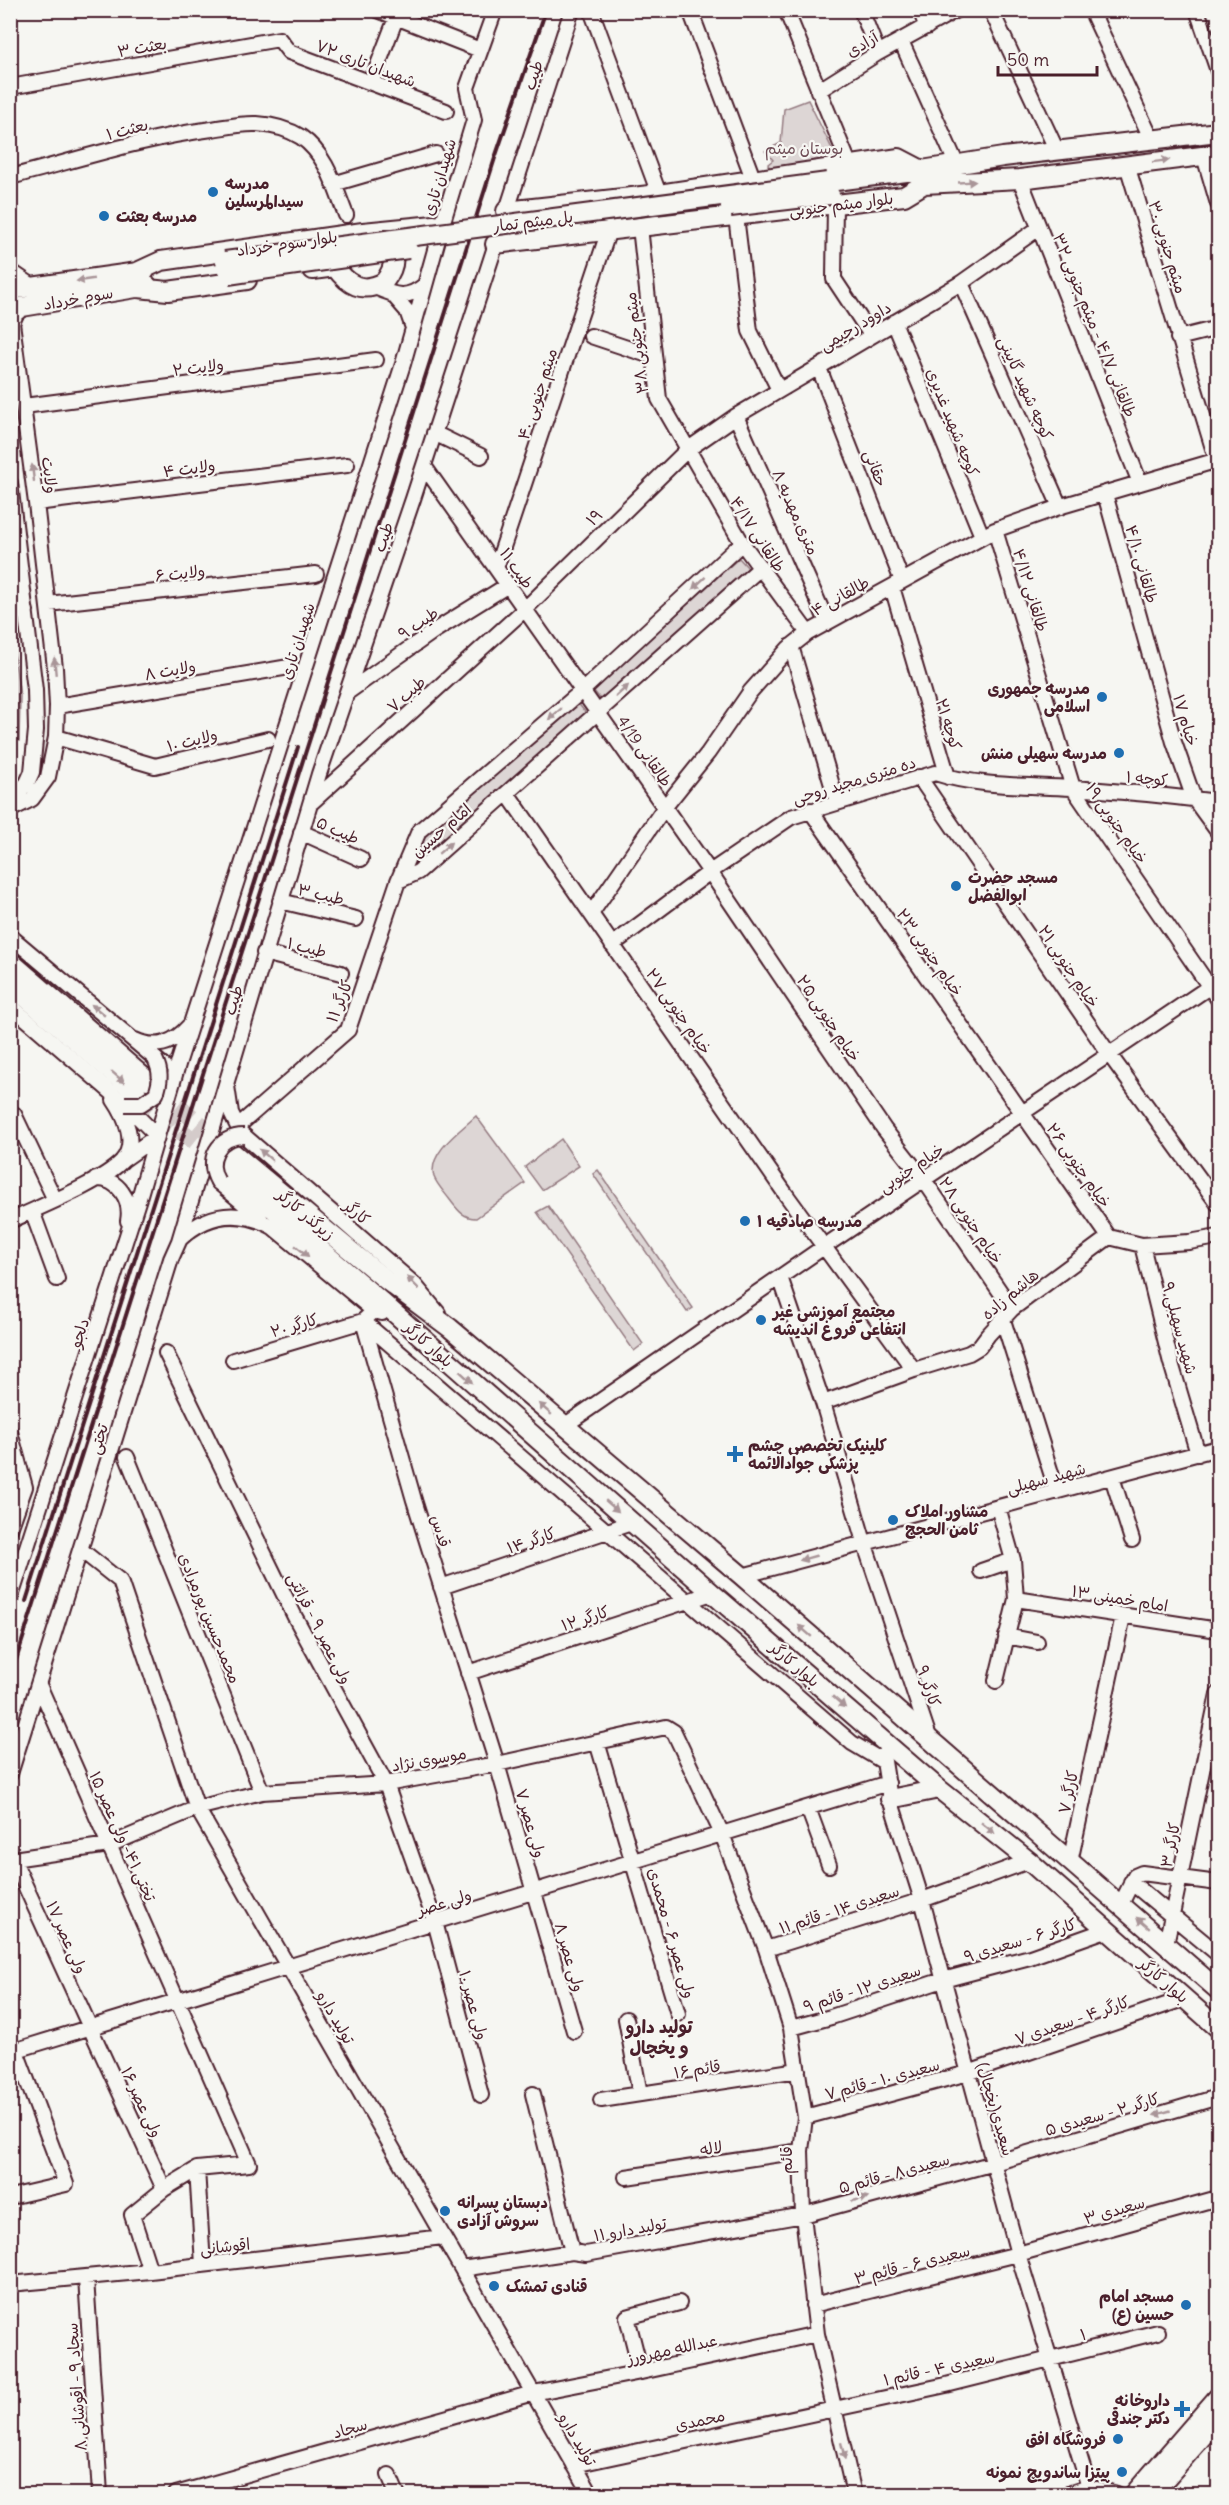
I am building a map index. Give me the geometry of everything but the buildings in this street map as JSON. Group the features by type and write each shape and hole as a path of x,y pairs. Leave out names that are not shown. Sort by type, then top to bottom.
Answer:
{"main road":[{"path":"923,177 956,164 1151,138 1218,132"},
{"name":"بلوار میثم جنوبی","path":"506,211 659,194 899,158 923,177 1020,179 1211,155"},
{"name":"پل میثم تمار","path":"140,280 831,194 923,177"},
{"name":"بلوار میثم جنوبی","path":"495,244 735,216 831,194"},
{"path":"548,207 540,212 537,228 550,238"},
{"name":"بلوار سوم خرداد","path":"140,280 161,261 363,232 441,225"},
{"path":"363,232 382,239 391,248 393,259 390,274 384,282 370,288"},
{"name":"بلوار سوم خرداد","path":"10,290 140,280 168,291 335,267 353,286 370,288"},
{"path":"10,273 32,288"},
{"name":"سوم خرداد","path":"14,315 140,280"},
{"path":"10,961 137,1093"},
{"path":"10,984 137,1093"},
{"name":"زیرگذر کارگر","path":"375,1304 222,1154 386,1280"},
{"name":"بلوار کارگر","path":"386,1280 450,1328 742,1576 1218,1990"},
{"name":"بلوار کارگر","path":"375,1304 399,1317 712,1593 939,1789 1029,1861 1218,2028"},
{"path":"545,1447 564,1425"},
{"path":"889,1791 939,1789"},
{"path":"1134,2494 1216,2409"},
{"path":"1152,2494 1216,2409"}],"street":[{"path":"378,10 480,50"},
{"name":"شهیدان تاری","path":"174,1076 335,579 413,328 441,225 474,120 467,88 495,10"},
{"name":"طیب","path":"216,1113 301,831 424,466 572,10"},
{"path":"591,10 659,194"},
{"path":"690,10 753,181"},
{"path":"786,10 850,166"},
{"path":"861,10 878,53"},
{"path":"920,10 927,27"},
{"name":"آزادی","path":"818,91 878,53 956,10"},
{"path":"992,10 1057,151"},
{"path":"1091,10 1151,138"},
{"path":"1199,14 1218,71"},
{"path":"371,83 396,18"},
{"name":"شهیدان تاری ۷۲","path":"279,39 289,51 446,111"},
{"name":"بعثت ۳","path":"10,87 279,39"},
{"path":"901,41 956,164"},
{"name":"بعثت ۱","path":"10,177 170,135 255,124 282,128 302,138 319,155 346,216"},
{"path":"333,184 436,154"},
{"path":"1211,155 1218,204"},
{"name":"میثم جنوبی ۳۰","path":"1127,165 1178,339 1218,462"},
{"name":"طالقانی ۴/۷ - میثم جنوبی ۳۲","path":"1020,179 1140,483"},
{"path":"831,194 834,279 871,335"},
{"path":"735,216 750,331 779,390"},
{"name":"میثم جنوبی ۳۸","path":"640,227 659,399 687,450"},
{"name":"داوود رحیمی","path":"687,450 736,416 961,283 1039,228"},
{"name":"میثم جنوبی ۴۰","path":"496,568 609,230"},
{"name":"کوچه شهید گایینی","path":"961,283 1060,507"},
{"path":"370,288 394,296 407,296 425,285"},
{"path":"394,296 407,311 413,328"},
{"name":"ولایت","path":"13,810 32,799 48,777 56,737 57,706 48,604 14,315"},
{"name":"کوچه شهید غدیری","path":"894,322 982,536"},
{"path":"1178,339 1218,328"},
{"path":"591,336 654,357"},
{"name":"ولایت ۲","path":"24,406 376,360"},
{"name":"حقانی","path":"819,368 897,584 919,680"},
{"name":"۸ متری مهدیه","path":"736,416 827,622"},
{"path":"434,433 481,456"},
{"name":"طالقانی ۴/۱۷","path":"687,450 759,569 808,633"},
{"name":"۱۹","path":"525,609 687,450"},
{"name":"طالقانی ۴","path":"591,914 664,808 708,753 750,692 791,646 808,633 995,530 1060,507 1218,462"},
{"name":"ولایت ۴","path":"36,503 346,465"},
{"name":"طیب ۱۱","path":"424,466 598,713"},
{"path":"10,483 35,690 36,730 32,772 27,783 19,792 11,795"},
{"name":"طالقانی ۴/۱۰","path":"1105,494 1148,644"},
{"name":"طالقانی ۴/۱۲","path":"995,530 1036,660"},
{"name":"امام حسین","path":"398,881 419,831 583,690 742,543"},
{"name":"امام حسین","path":"398,881 413,876 759,569"},
{"name":"ولایت ۶","path":"48,604 316,574"},
{"name":"طیب ۹","path":"348,692 434,631 508,585"},
{"name":"طیب ۷","path":"310,804 525,609"},
{"path":"10,613 26,611"},
{"name":"خیام ۱۷","path":"1148,644 1174,742 1194,799 1218,832"},
{"path":"791,646 837,802"},
{"name":"خیام جنوبی ۱۹","path":"1036,660 1073,788 1214,984 1218,999"},
{"name":"ولایت ۸","path":"57,706 289,667"},
{"name":"کوچه ۲۱","path":"919,680 948,777"},
{"name":"طالقانی 4/19","path":"598,713 710,872"},
{"name":"ولایت ۱۰","path":"56,737 155,766 268,739"},
{"path":"32,772 38,780 48,777"},
{"name":"ده متری مجید روحی","path":"612,945 710,872 791,817 810,810 934,773 996,784 1073,788"},
{"name":"خیام جنوبی ۲۱","path":"919,777 1109,1054 1218,1204"},
{"name":"کوچه ۱","path":"1073,788 1218,802"},
{"name":"خیام جنوبی ۲۷","path":"507,794 782,1188 914,1370"},
{"path":"11,795 17,798 18,804 13,810"},
{"name":"خیام جنوبی ۲۳","path":"810,810 1022,1112"},
{"name":"طیب ۵","path":"301,831 362,859"},
{"name":"خیام جنوبی ۲۵","path":"710,872 884,1129 924,1179"},
{"name":"کارگر ۱۱","path":"273,1227 218,1182 213,1174 212,1164 218,1148 241,1131 348,1030 398,881"},
{"name":"طیب ۳","path":"280,901 356,919"},
{"path":"10,936 174,1076"},
{"name":"طیب ۱","path":"264,953 341,973"},
{"name":"خیام جنوبی","path":"564,1425 1022,1112 1214,984"},
{"path":"10,1005 104,1086 119,1108 129,1132 129,1145 123,1160"},
{"path":"129,1037 142,1043 165,1044 183,1034 191,1024"},
{"path":"137,1093 141,1104 156,1094 160,1069 155,1059"},
{"path":"227,1075 231,1113 241,1131"},
{"name":"دلجو","path":"10,1600 126,1240 174,1076"},
{"path":"104,1086 137,1093"},
{"path":"10,1221 96,1179 157,1136 137,1093"},
{"name":"خیام جنوبی ۲۶","path":"1022,1112 1109,1237"},
{"name":"تختی","path":"10,1774 171,1258 179,1241 216,1113"},
{"path":"14,1114 55,1200"},
{"name":"کارگر","path":"241,1131 414,1284 450,1328"},
{"path":"96,1179 103,1179 119,1188 126,1199 129,1215 126,1240"},
{"name":"خیام جنوبی ۲۸","path":"924,1179 1008,1315 1057,1492"},
{"path":"32,1211 57,1279"},
{"path":"179,1241 192,1228 210,1219 225,1216 240,1215 255,1218 273,1227 375,1304 363,1322 852,1743 884,1762"},
{"path":"1109,1237 1142,1245 1189,1242 1218,1237"},
{"name":"هاشم زاده","path":"824,1403 914,1370 969,1353 979,1347 1008,1315 1109,1237"},
{"name":"شهید سهیلی ۹","path":"1142,1245 1171,1363 1198,1454"},
{"name":"کارگر ۹","path":"780,1277 824,1403 864,1542 930,1741"},
{"name":"کارگر ۲۰","path":"233,1360 363,1322"},
{"name":"قدس","path":"363,1322 441,1587 497,1764"},
{"name":"ولی عصر ۹ - قرائتی","path":"166,1353 295,1617 386,1784 435,1922"},
{"path":"10,1432 25,1487 10,1528"},
{"name":"شهید سهیلی","path":"742,1576 1218,1448"},
{"name":"محمدحسین پورمرادی","path":"127,1457 262,1792"},
{"path":"1112,1477 1132,1540"},
{"path":"996,1681 1016,1599 1013,1560 998,1507"},
{"name":"کارگر ۱۴","path":"441,1587 632,1523"},
{"name":"تولید دارو","path":"81,1550 120,1581 197,1808 591,2494"},
{"path":"981,1571 1013,1560"},
{"name":"کارگر ۱۲","path":"468,1673 712,1593"},
{"name":"امام خمینی ۱۳","path":"1016,1599 1218,1630"},
{"name":"کارگر ۷","path":"1070,1862 1123,1616"},
{"path":"1006,1636 1037,1642"},
{"name":"تختی ۴۱- ولی عصر ۱۵","path":"39,1685 249,2164 197,2169"},
{"name":"کارگر ۳","path":"1166,1944 1218,1694"},
{"name":"موسوی نژاد","path":"13,1859 109,1845 197,1808 262,1792 386,1784 497,1764 666,1727"},
{"name":"قائم","path":"666,1727 674,1732 722,1834 766,1949 790,2028 805,2117 801,2151 804,2215 813,2305 833,2408 854,2494"},
{"name":"سعیدی(یخچال)","path":"881,1738 889,1791 922,1900 1018,2254 1090,2491"},
{"name":"ولی عصر ۶ - محمدی","path":"597,1742 678,2014"},
{"name":"ولی عصر ۷","path":"497,1764 534,1892"},
{"name":"ولی عصر","path":"13,2051 808,1808 889,1791"},
{"path":"808,1808 829,1865"},
{"name":"ولی عصر ۱۷","path":"13,1859 90,2028"},
{"name":"سعیدی ۱۴ - قائم ۱۱","path":"766,1949 922,1900 1029,1861"},
{"path":"1121,1904 1135,1876 1142,1874 1218,1883"},
{"path":"1131,1882 1218,1954"},
{"name":"ولی عصر ۸","path":"534,1892 574,2031"},
{"name":"ولی عصر ۱۰","path":"435,1922 481,2096"},
{"name":"کارگر ۶ - سعیدی ۹","path":"943,1980 1030,1957 1106,1930"},
{"name":"سعیدی ۱۲ - قائم ۹","path":"790,2028 943,1980"},
{"name":"کارگر ۴ - سعیدی ۷","path":"968,2073 1186,1998"},
{"path":"626,2019 640,2094"},
{"name":"ولی عصر ۱۶","path":"90,2028 164,2189"},
{"path":"10,2197 66,2184 13,2051"},
{"name":"قائم ۱۶","path":"601,2100 798,2070"},
{"name":"سعیدی ۱۰ - قائم ۷","path":"805,2117 968,2073"},
{"path":"533,2094 572,2252"},
{"name":"کارگر ۲ - سعیدی ۵","path":"994,2163 1218,2097"},
{"name":"لاله","path":"626,2177 801,2151"},
{"name":"سعیدی۸ - قائم ۵","path":"804,2215 994,2163"},
{"path":"150,2271 132,2215 164,2189 197,2169 203,2265"},
{"name":"سعیدی ۳","path":"1018,2254 1218,2198"},
{"name":"تولید دارو ۱۱","path":"462,2269 572,2252 586,2254 804,2215"},
{"name":"اقوشانی","path":"10,2284 150,2271 443,2236"},
{"name":"سعیدی ۶ - قائم ۳","path":"813,2305 1018,2254"},
{"name":"سجاد ۹ - اقوشانی ۸","path":"86,2278 100,2494"},
{"path":"641,2372 627,2317 679,2303"},
{"name":"۱","path":"1050,2360 1158,2332"},
{"name":"عبدالله مهرورز","path":"533,2393 817,2334"},
{"name":"سعیدی ۴ - قائم ۱","path":"833,2408 946,2385 1050,2360"},
{"name":"سجاد","path":"176,2494 533,2393"},
{"name":"محمدی","path":"574,2465 833,2408"},
{"path":"389,2475 397,2494"},
{"path":"1068,2494 1090,2491 1117,2494"}],"green space":[{"name":"بوستان میثم","path":"808,100 838,161 771,174 768,164 773,160 765,151 781,143 784,109"},
{"path":"739,558 748,568 601,700 593,690"},
{"path":"10,623 20,696 19,741 11,741"},
{"path":"576,701 586,713 415,864 425,834"},
{"path":"476,1116 525,1183 476,1218 471,1218 461,1213 437,1183 433,1168 440,1151"},
{"path":"561,1139 579,1166 542,1190 525,1167"},
{"path":"598,1170 693,1308 687,1312 593,1174"},
{"path":"548,1206 643,1344 634,1351 537,1212"}],"tunnel":[{"path":"157,1088 223,1144"},
{"path":"139,1096 217,1161"}],"railway":[{"path":"10,1679 495,158 546,10"},
{"path":"26,1601 298,747"}],"place":[{"name":"مدرسه سیدالمرسلین","path":"213,192"},
{"name":"مدرسه بعثت","path":"104,216"},
{"name":"مدرسه جمهوری اسلامی","path":"1102,697"},
{"name":"مدرسه سهیلی منش","path":"1119,753"},
{"name":"مسجد حضرت ابوالفضل","path":"956,886"},
{"name":"مدرسه صادقیه ۱","path":"745,1221"},
{"name":"مجتمع آموزشی غیر انتفاعی فروغ اندیشه","path":"761,1320"},
{"name":"کلینیک تخصصی چشم پزشکی جوادالائمه","path":"735,1454"},
{"name":"مشاور املاک ثامن الحجج","path":"893,1520"},
{"name":"دبستان پسرانه سروش آزادی","path":"445,2211"},
{"name":"قنادی تمشک","path":"494,2286"},
{"name":"مسجد امام حسین (ع)","path":"1186,2305"},
{"name":"داروخانه دکتر جندقی","path":"1182,2409"},
{"name":"فروشگاه افق","path":"1118,2439"},
{"name":"پیتزا ساندویچ نمونه","path":"1122,2472"}],"district":[{"name":"تولید دارو و یخچال","path":"659,2036"}]}
